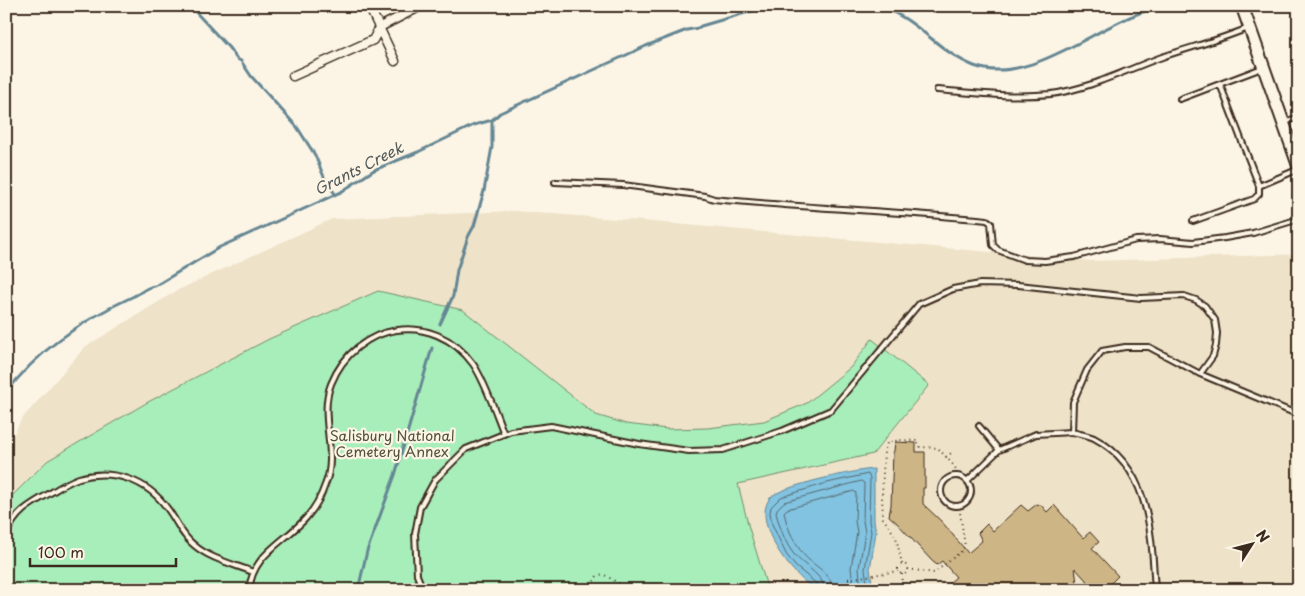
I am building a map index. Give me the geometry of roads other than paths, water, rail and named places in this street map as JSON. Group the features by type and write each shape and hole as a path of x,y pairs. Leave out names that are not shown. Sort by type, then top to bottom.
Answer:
{"main road":[{"path":"1242,6 1299,168"}],"street":[{"path":"369,6 395,61"},
{"path":"293,76 373,40 380,27 421,6"}],"lane":[{"path":"937,90 1001,96 1050,94 1077,89 1197,45 1226,38 1248,23"},
{"path":"1180,99 1264,68"},
{"path":"1193,221 1254,199 1259,194 1258,186 1220,84"},
{"path":"1283,122 1299,117"},
{"path":"1258,186 1299,168"},
{"path":"555,182 623,185 714,199 790,206 987,220 991,223 993,245 998,250 1025,260 1045,261 1074,257 1136,240 1160,239 1193,242 1225,238 1253,233 1299,219"},
{"path":"423,590 417,575 415,534 420,507 435,480 466,449 511,431 551,426 639,444 689,451 723,450 782,431 831,410 919,304 953,289 980,284 1141,298 1184,296 1196,300 1206,306 1215,320 1217,333 1213,356 1200,374"},
{"path":"249,590 250,576 258,563 306,518 318,501 326,484 330,468 330,443 326,406 330,385 340,366 353,349 370,338 391,331 416,330 441,336 456,346 474,365 504,434"},
{"path":"1072,432 1074,402 1087,370 1102,350 1125,347 1149,347 1200,374 1299,415"},
{"path":"978,426 999,450"},
{"path":"967,481 999,450 1036,434 1072,432 1092,437 1108,447 1126,464 1138,483 1147,514 1155,590"},
{"path":"6,536 12,521 36,500 76,479 88,476 112,475 134,480 152,492 168,508 182,534 194,546 214,557 253,572"},
{"path":"958,476 967,481 970,485 970,494 966,503 959,506 948,504 944,500 941,491 948,478 958,476"},
{"path":"645,590 656,588 661,590"}],"water":[{"path":"874,469 874,521 876,532 870,569 873,590 834,591 815,589 796,573 776,548 769,533 766,507 771,497 789,488 836,475"}],"waterway":[{"path":"190,6 237,59 241,61 251,76 297,127 315,155 324,177 335,194"},
{"name":"Grants Creek","path":"6,393 19,377 48,349 81,325 147,288 155,286 220,247 341,192 374,170 418,152 474,125 492,120 500,113 646,46 687,30 752,11 778,6"},
{"name":"Grants Creek","path":"878,6 904,18 961,60 974,66 997,70 1021,67 1045,59 1119,22 1142,12 1165,6"},
{"path":"440,324 453,296 457,270 468,237 474,226 484,191 492,147 492,120"},
{"path":"358,590 367,551 395,475 432,348"}],"park label":[{"name":"Salisbury National Cemetery Annex","path":"392,444"}]}
